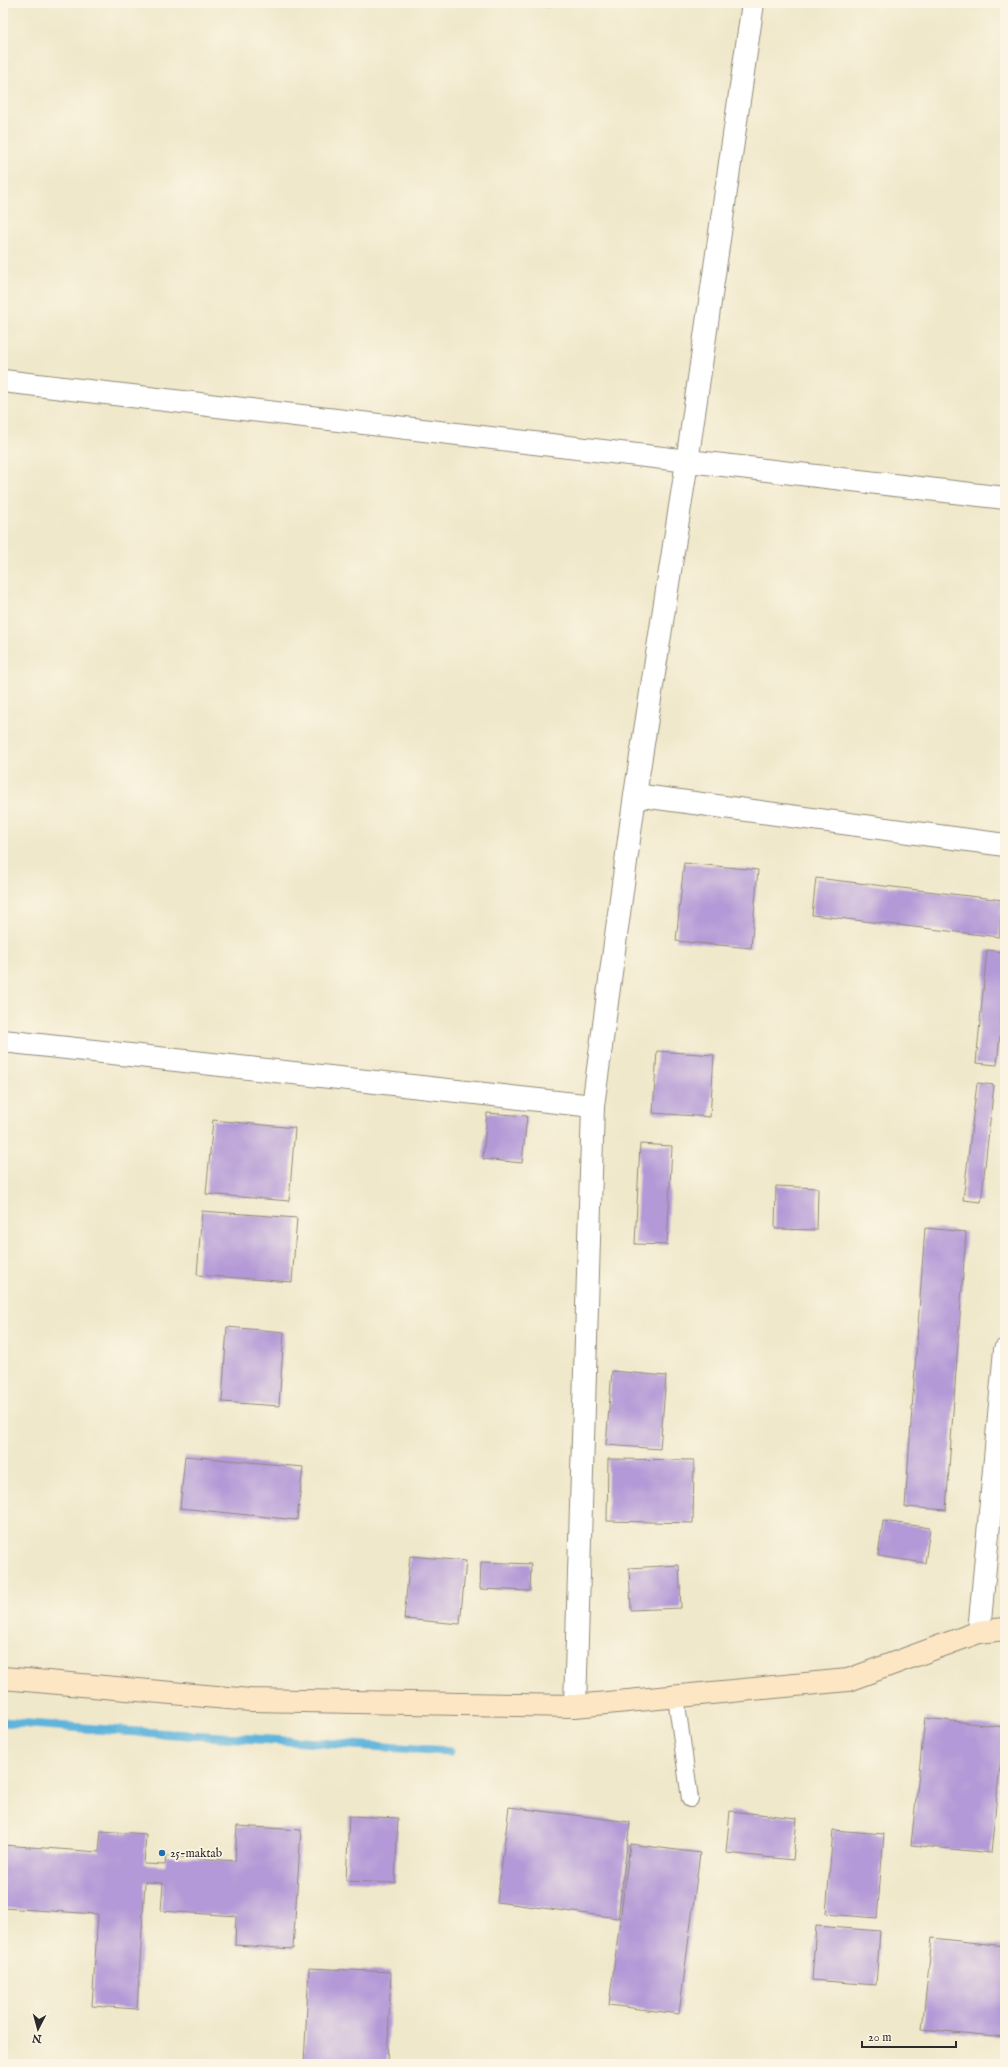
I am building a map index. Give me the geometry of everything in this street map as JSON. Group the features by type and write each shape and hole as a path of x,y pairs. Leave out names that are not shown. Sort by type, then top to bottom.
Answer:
{"street":[{"path":"575,1706 593,1106 634,795 686,462 753,3"},
{"path":"3,381 686,462 1005,498"},
{"path":"634,795 1005,845"},
{"path":"3,1041 593,1106"},
{"path":"979,1632 1005,1350"},
{"path":"3,1678 250,1700 575,1706 848,1680 979,1632 1005,1629"}],"lane":[{"path":"676,1697 690,1799"}],"building":[{"path":"525,3 550,3 550,7"},
{"path":"684,863 758,870 751,948 676,941"},
{"path":"816,878 1003,900 999,937 812,915"},
{"path":"987,950 1005,952 1005,985 997,1065 976,1063"},
{"path":"657,1051 714,1055 710,1117 653,1113"},
{"path":"977,1083 994,1085 981,1202 963,1200"},
{"path":"487,1113 527,1116 522,1163 483,1159"},
{"path":"213,1120 295,1128 289,1201 206,1194"},
{"path":"640,1144 672,1146 667,1245 635,1244"},
{"path":"776,1186 818,1188 817,1230 775,1229"},
{"path":"202,1211 297,1218 292,1282 197,1275"},
{"path":"925,1228 966,1232 946,1510 905,1507"},
{"path":"227,1327 284,1332 279,1406 222,1402"},
{"path":"612,1371 666,1376 660,1449 606,1445"},
{"path":"185,1456 303,1467 297,1520 180,1508"},
{"path":"608,1459 694,1460 693,1523 607,1521"},
{"path":"883,1521 930,1528 925,1563 878,1556"},
{"path":"410,1556 466,1561 460,1624 404,1619"},
{"path":"481,1562 531,1564 530,1591 480,1589"},
{"path":"679,1565 681,1608 631,1610 629,1568"},
{"path":"925,1718 1004,1727 991,1853 911,1845"},
{"path":"509,1807 630,1822 618,1918 497,1902"},
{"path":"730,1811 797,1818 793,1860 726,1853"},
{"path":"349,1816 398,1818 395,1883 346,1881"},
{"path":"237,1826 301,1830 293,1949 235,1945 236,1916 161,1911 163,1883 145,1882 137,2009 92,2006 98,1914 3,1908 3,1845 99,1852 101,1831 146,1834 144,1864 165,1865 166,1856 235,1861"},
{"path":"833,1830 884,1834 877,1918 826,1914"},
{"path":"630,1844 700,1853 679,2014 609,2005"},
{"path":"816,1926 880,1931 876,1985 812,1980"},
{"path":"932,1938 1005,1946 1005,2037 922,2029"},
{"path":"309,1968 391,1972 387,2064 304,2064"}],"waterway":[{"path":"3,1722 123,1731 450,1751"}],"place":[{"name":"25-maktab","path":"162,1853"}]}
